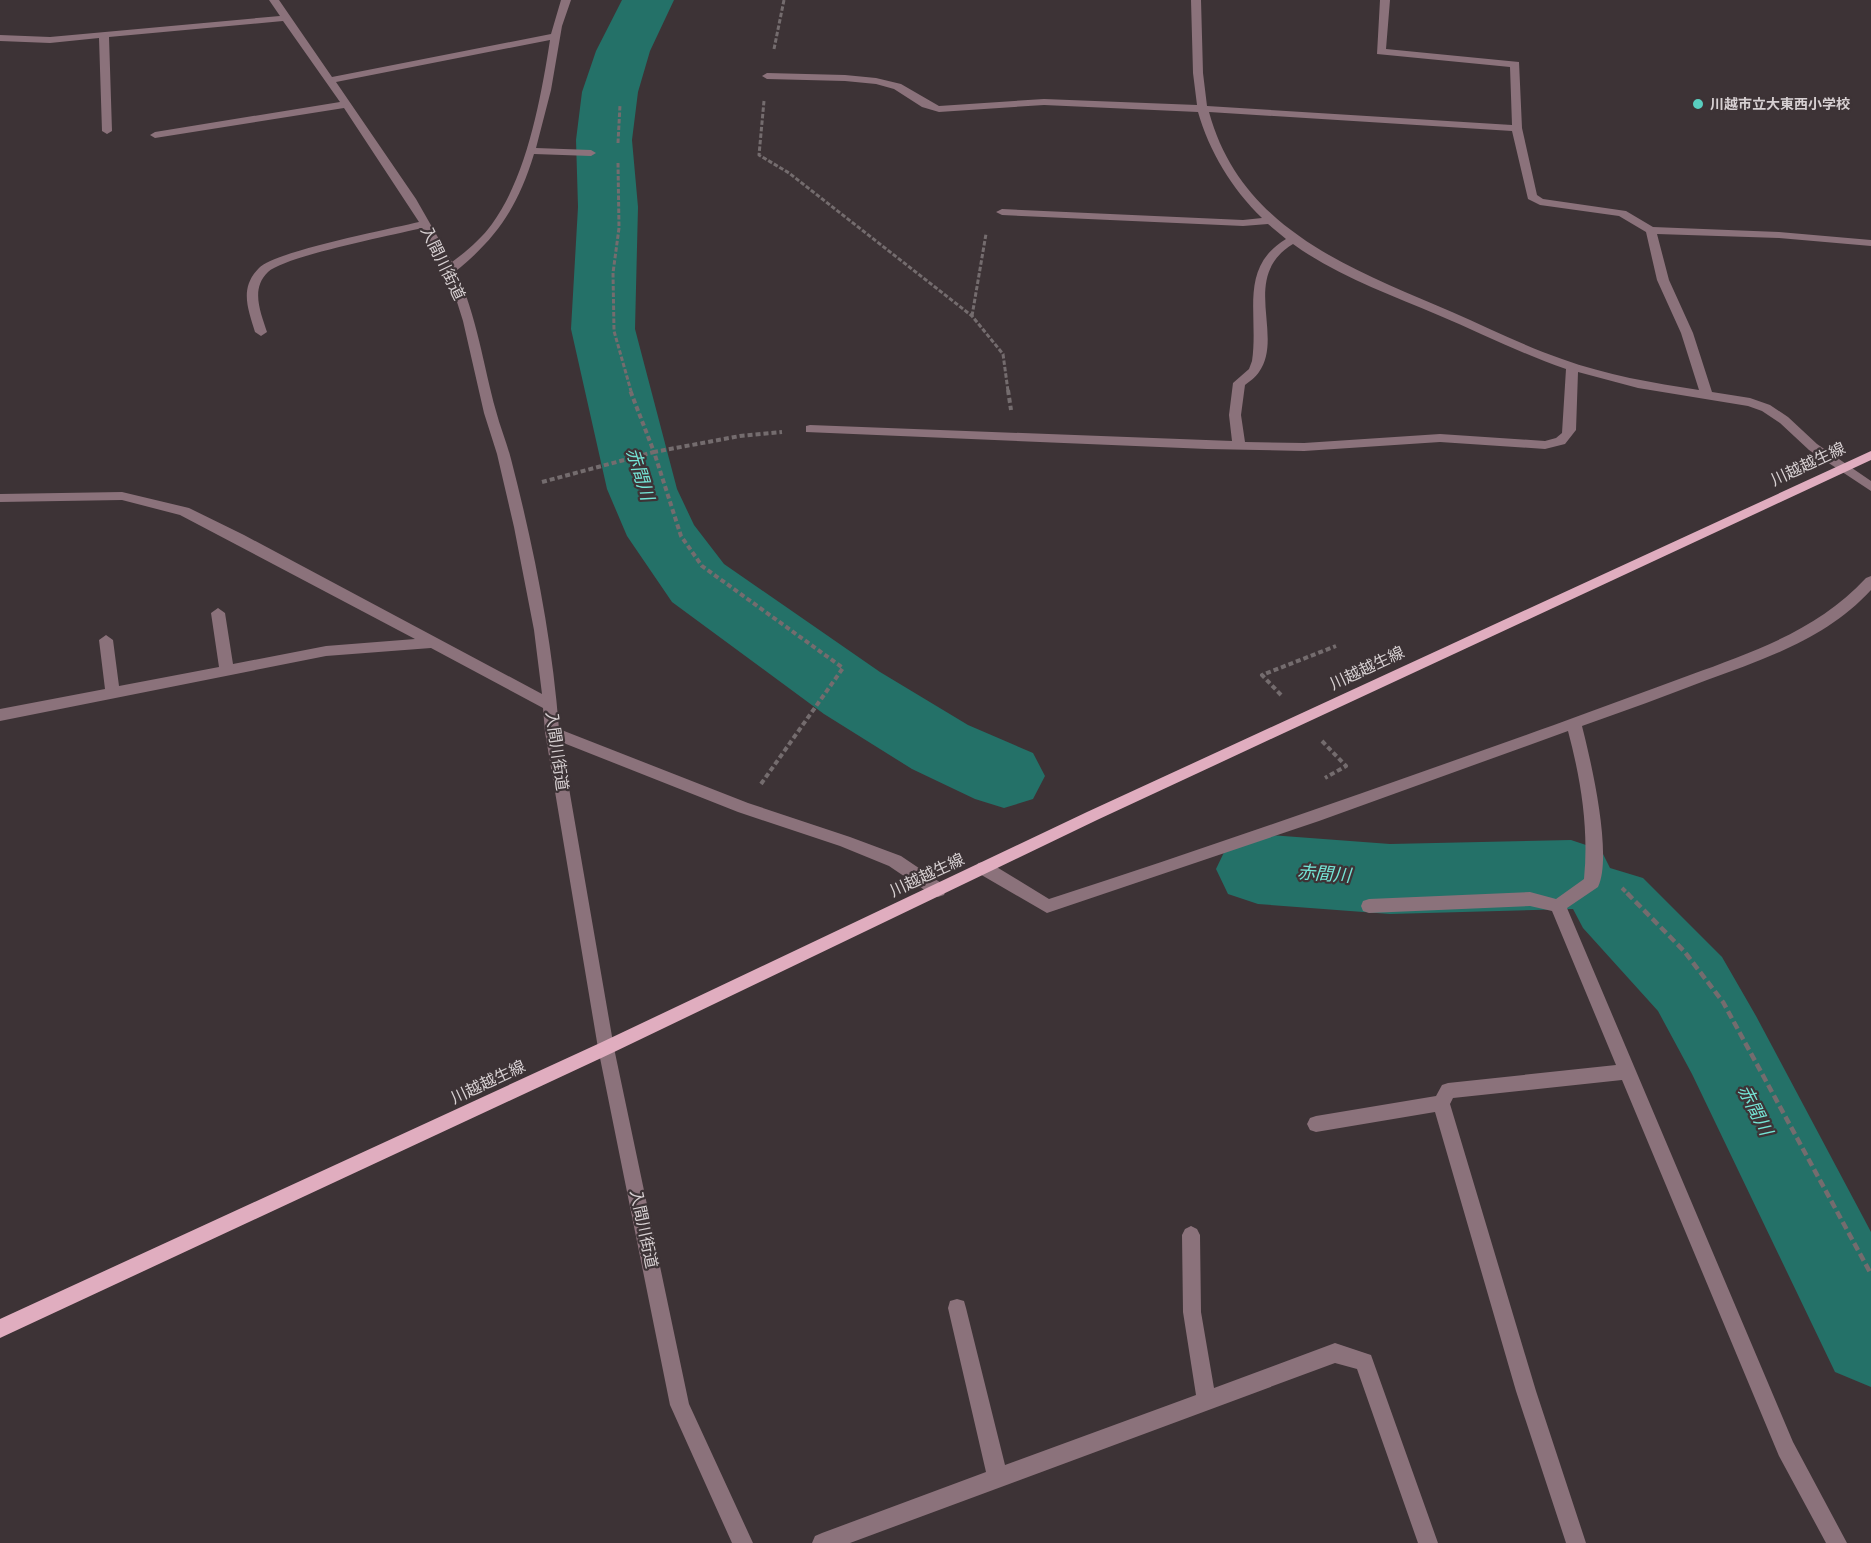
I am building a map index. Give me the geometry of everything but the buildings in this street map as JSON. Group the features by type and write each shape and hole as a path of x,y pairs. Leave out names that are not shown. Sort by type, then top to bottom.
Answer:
{"main road":[{"name":"川越越生線","path":"0,1329 606,1048 984,868 1871,455"}],"street":[{"name":"入間川街道","path":"274,0 332,80 424,224 450,270 463,301 511,490 530,577 551,706 552,732 606,1048 680,1404 743,1543"},
{"path":"450,270 487,239 504,214 529,151 543,104 555,36 566,0"},
{"path":"1196,0 1201,106 1213,141 1244,194 1293,239 1367,283 1572,367 1636,384 1750,402 1766,408 1871,487"},
{"path":"1385,0 1382,52 1515,64 1517,128 1532,197 1540,202 1622,213 1651,230 1779,235 1871,243"},
{"path":"0,38 51,40 286,18"},
{"path":"105,36 107,131"},
{"path":"332,80 555,36"},
{"path":"767,76 862,80 892,84 905,89 927,107 939,109 1044,102 1201,106 1517,128"},
{"path":"155,135 348,104"},
{"path":"529,151 591,153"},
{"path":"1002,212 1243,223 1270,220"},
{"path":"261,332 251,301 254,286 264,269 297,255 424,224"},
{"path":"1651,230 1663,280 1687,333 1707,395"},
{"path":"1239,445 1235,415 1239,383 1254,371 1260,359 1263,270 1271,254 1293,239"},
{"path":"810,429 1304,447 1440,438 1545,445 1558,443 1567,438 1570,430 1572,367"},
{"path":"0,498 122,496 184,511 239,538 430,643 551,706"},
{"path":"984,868 1047,906 1343,808 1803,637 1851,605 1868,589"},
{"path":"218,613 227,670"},
{"path":"106,640 113,693"},
{"path":"0,715 326,651 430,643"},
{"path":"1369,906 1530,899 1558,906 1592,882 1594,863 1586,770 1574,724"},
{"path":"552,732 743,808 844,841 895,861 938,890"},
{"path":"1558,906 1786,1449 1837,1543"},
{"path":"1576,1543 1526,1390 1441,1103 1448,1091 1626,1072"},
{"path":"1317,1124 1441,1103"},
{"path":"1191,1235 1192,1312 1207,1401"},
{"path":"957,1308 998,1479"},
{"path":"822,1543 1335,1353 1364,1362 1428,1543"}],"path":[{"path":"784,0 767,76 759,155 789,173 972,316 1003,354 1008,374 1014,437"},
{"path":"620,105 617,132 619,228 613,273 614,331 624,373 654,452 681,536 702,566 843,668 743,808"},
{"path":"972,316 987,226"},
{"path":"511,490 654,452 740,436 810,429"},
{"path":"1262,675 1336,646"},
{"path":"1594,863 1634,898 1684,951 1723,1002 1871,1274"}],"waterway":[{"name":"赤間川","path":"648,0 623,51 610,92 604,140 608,207 603,329 642,489 663,536 698,583 852,693 940,747 1004,776"},
{"name":"赤間川","path":"1258,869 1390,879 1571,875"},
{"name":"赤間川","path":"1613,903 1690,984 1724,1045 1871,1336"}],"place":[{"name":"川越市立大東西小学校","path":"1698,104"}]}
